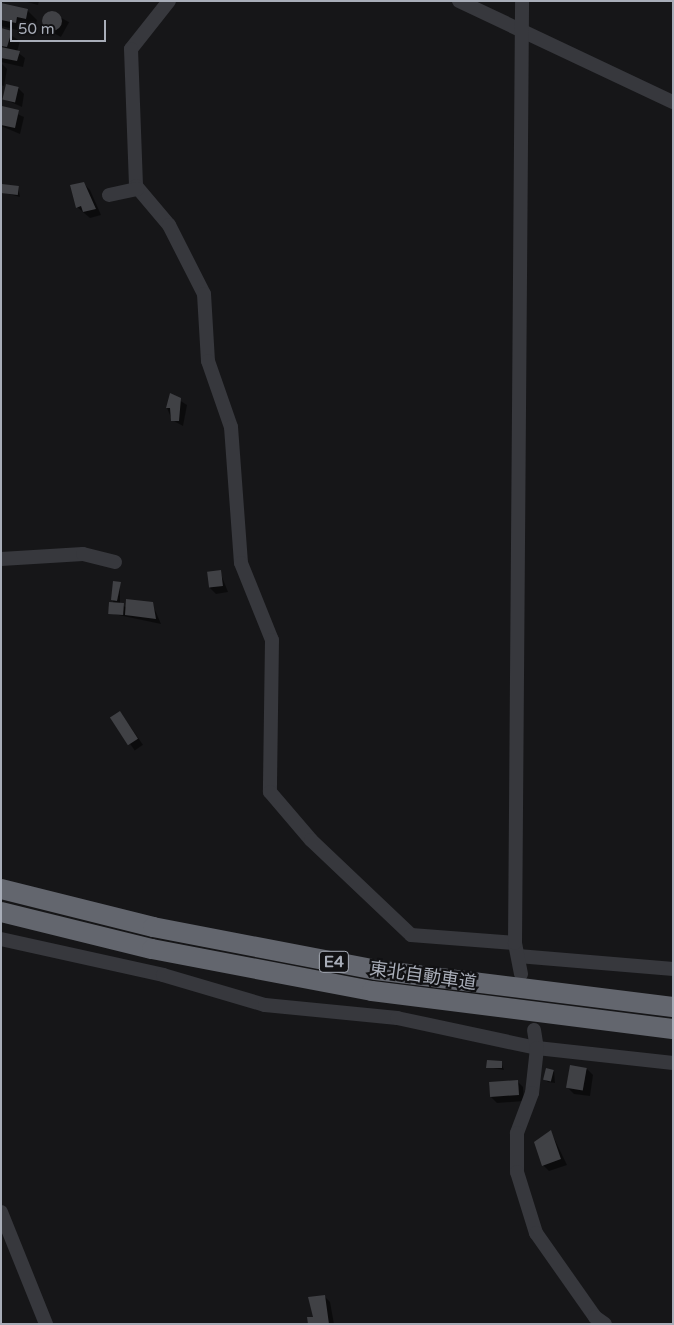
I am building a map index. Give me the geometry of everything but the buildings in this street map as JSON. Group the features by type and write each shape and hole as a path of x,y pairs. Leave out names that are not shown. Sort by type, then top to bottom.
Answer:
{"highway":[{"name":"東北自動車道","path":"1,889 153,928 376,970 673,1007"},
{"name":"東北自動車道","path":"1,912 152,949 353,988 673,1029"}],"street":[{"path":"170,1 131,49 137,189 170,225 204,294 208,361 231,427 241,563 272,640 268,784 273,799 411,935 516,950 673,968"},
{"path":"459,1 673,102"},
{"path":"521,974 516,950 522,1"},
{"path":"109,194 137,189"},
{"path":"1,559 83,554 115,562"},
{"path":"1,939 164,975 265,1004 397,1018 537,1048 673,1064"},
{"path":"534,1030 537,1048 532,1093 517,1133 517,1172 536,1233 595,1317 605,1324"},
{"path":"1,1212 46,1324"}]}
